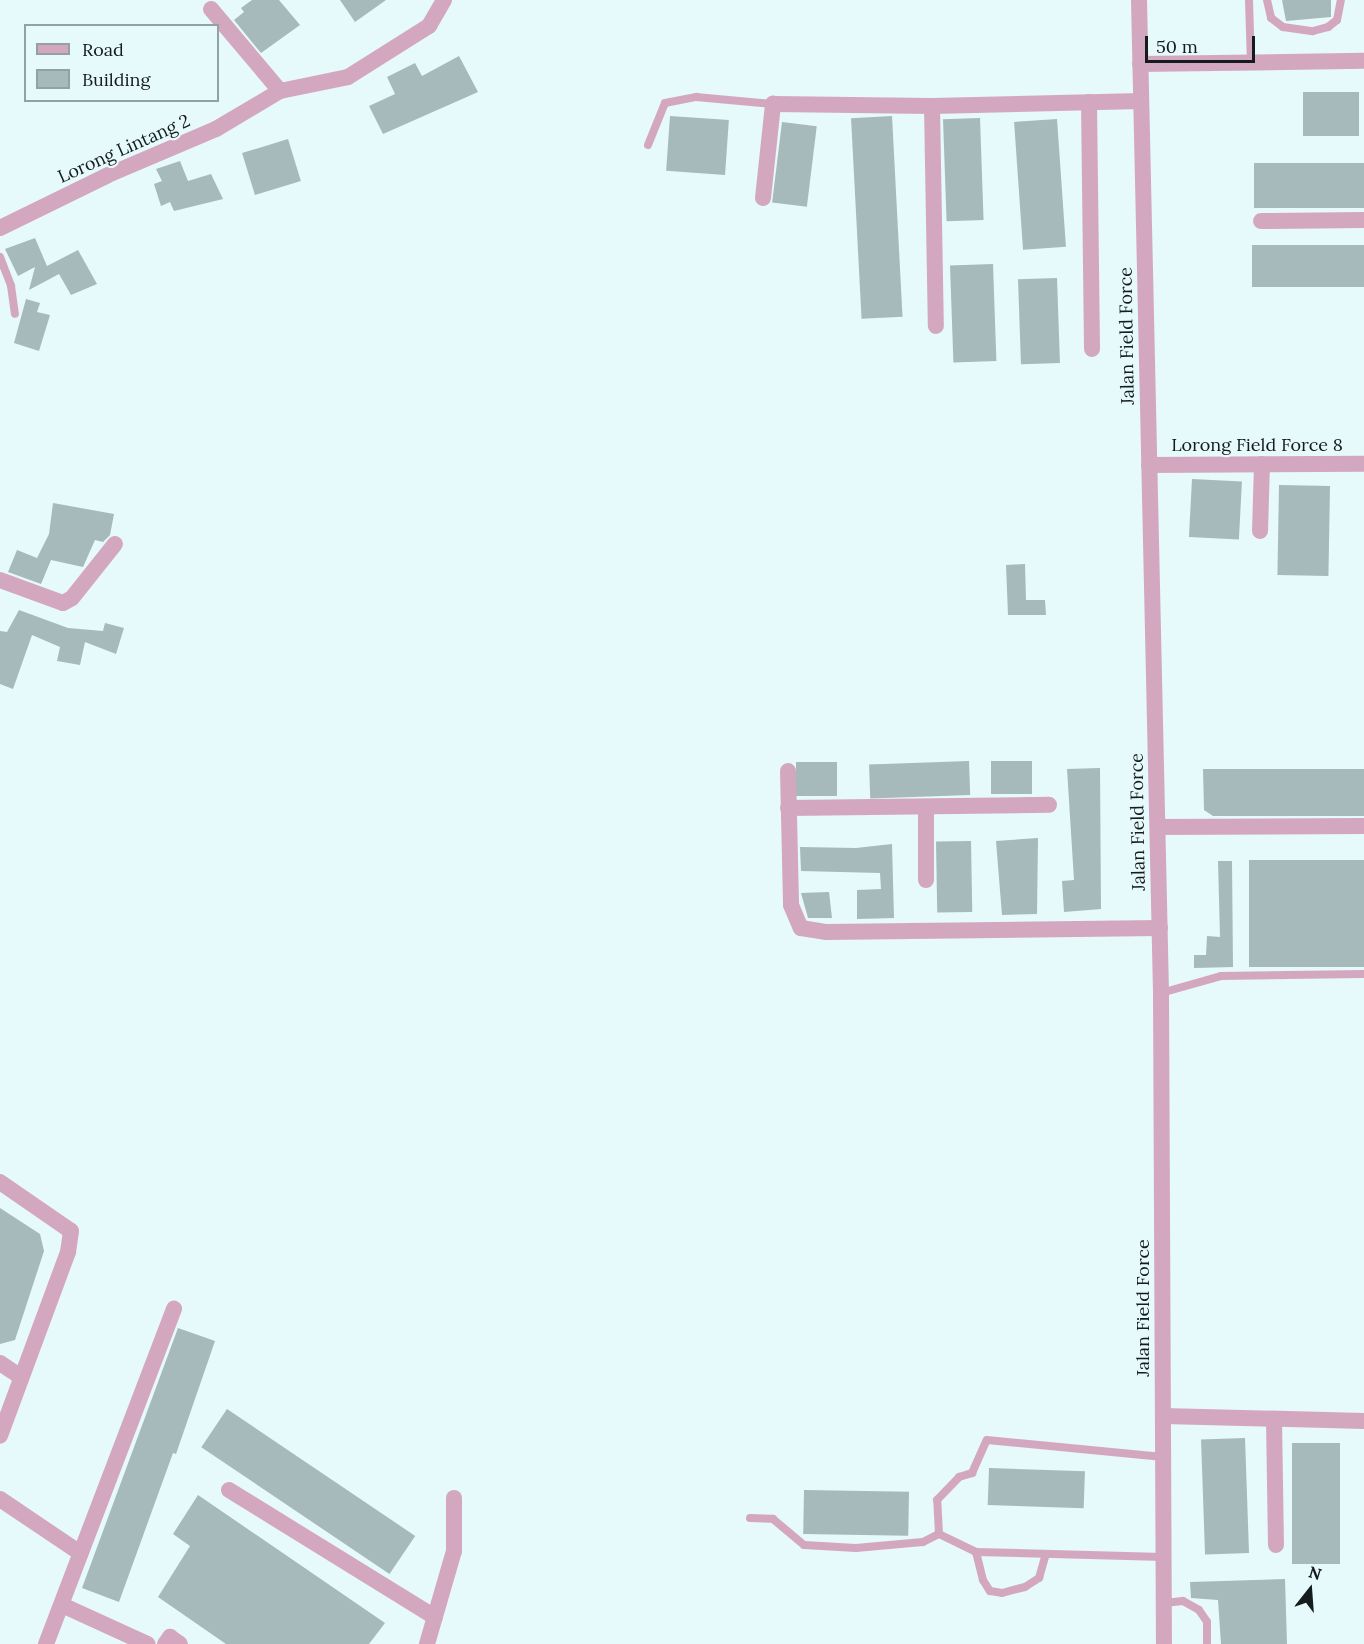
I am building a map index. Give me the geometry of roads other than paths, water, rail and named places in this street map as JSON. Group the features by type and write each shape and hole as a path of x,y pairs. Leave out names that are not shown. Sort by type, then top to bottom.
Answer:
{"street":[{"name":"Lorong Lintang 2","path":"0,228 108,175 216,129 280,91 348,77 429,26 444,0"},
{"name":"Jalan Field Force","path":"1138,0 1160,928 1164,1644"},
{"path":"212,9 280,91"},
{"path":"1140,64 1364,61"},
{"path":"763,198 773,104 932,106 1141,101"},
{"path":"1089,102 1092,349"},
{"path":"932,106 936,326"},
{"path":"1261,220 1364,220"},
{"path":"1260,531 1262,464"},
{"name":"Lorong Field Force 8","path":"1149,465 1364,464"},
{"path":"0,580 63,603 72,598 115,544"},
{"path":"788,771 791,905 801,928 827,932 1160,928"},
{"path":"788,808 1049,805"},
{"path":"926,807 927,880"},
{"path":"1158,827 1364,826"},
{"path":"0,1182 71,1231 68,1252 0,1437"},
{"path":"46,1644 174,1309"},
{"path":"0,1363 21,1377"},
{"path":"1163,1416 1364,1421"},
{"path":"1274,1419 1276,1545"},
{"path":"229,1490 435,1617"},
{"path":"427,1644 454,1551 453,1498"},
{"path":"0,1499 80,1553"},
{"path":"62,1605 147,1644"},
{"path":"165,1644 170,1638 180,1644"}],"lane":[{"path":"1249,0 1251,63"},
{"path":"1267,0 1271,18 1283,27 1312,31 1328,27 1336,20 1341,0"},
{"path":"648,146 665,103 696,97 773,104"},
{"path":"0,257 11,286 15,314"},
{"path":"1161,993 1221,976 1364,974"},
{"path":"939,1534 937,1500 959,1477 972,1473 987,1440 1163,1457"},
{"path":"750,1518 773,1519 804,1545 856,1548 923,1542 939,1534"},
{"path":"939,1534 976,1552 1163,1557"},
{"path":"976,1552 983,1580 990,1591 1002,1593 1025,1587 1039,1578 1046,1554"},
{"path":"1164,1604 1183,1601 1199,1610 1207,1622 1207,1644"}]}
